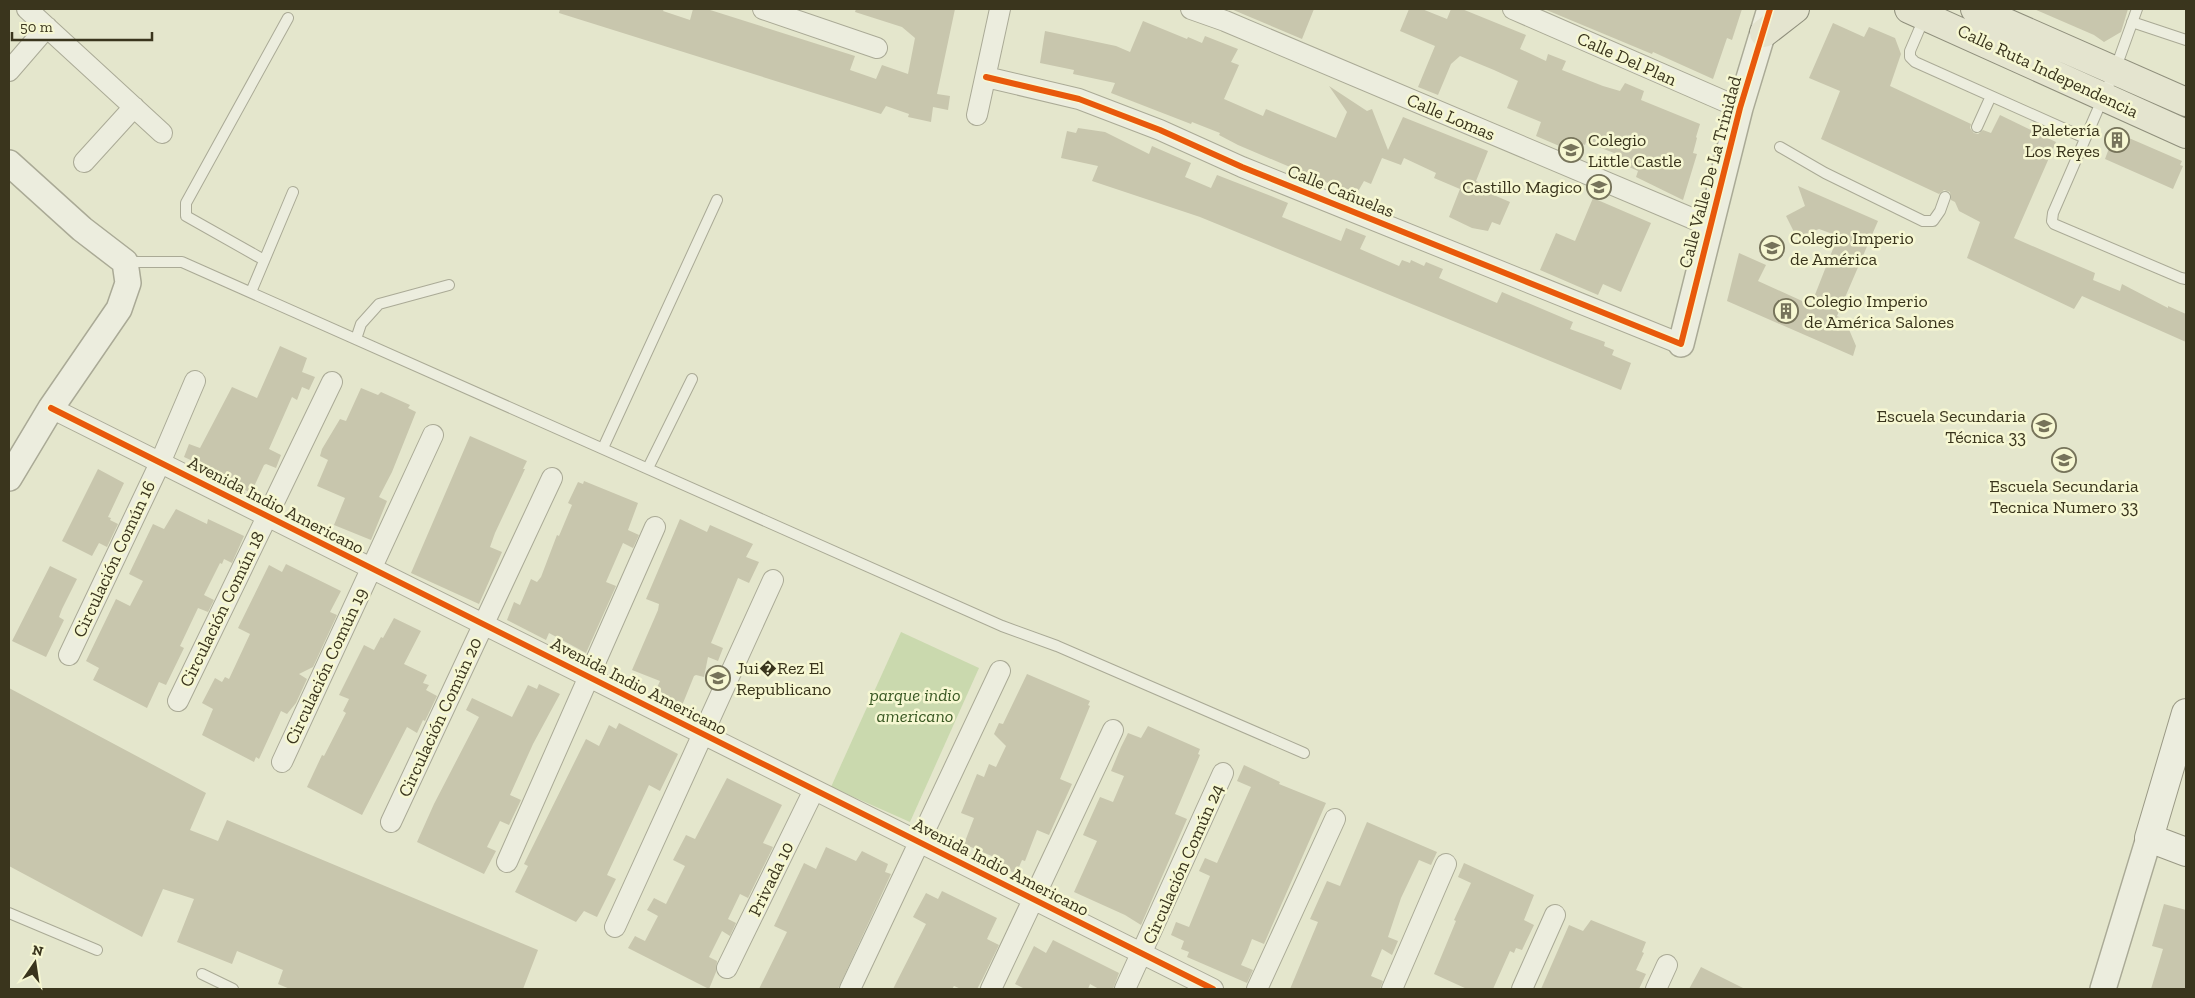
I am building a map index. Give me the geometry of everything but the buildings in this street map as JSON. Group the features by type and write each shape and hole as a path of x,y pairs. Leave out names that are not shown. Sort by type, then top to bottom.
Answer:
{"main road":[{"path":"1767,21 1795,9"},
{"name":"Calle Ruta Independencia","path":"1975,9 2186,102"},
{"name":"Calle Ruta Independencia","path":"1921,11 2186,134"},
{"path":"2186,713 2149,838 2186,852"}],"street":[{"path":"27,9 162,133"},
{"path":"762,9 877,48"},
{"path":"976,115 1000,9"},
{"name":"Calle Lomas","path":"1191,9 1234,25 1710,226"},
{"name":"Calle Del Plan","path":"1514,9 1740,108"},
{"name":"Calle Valle De La Trinidad","path":"1681,344 1740,108 1767,21"},
{"path":"9,71 47,27"},
{"name":"Calle Cañuelas","path":"986,77 1088,102 1160,130 1242,167 1681,344"},
{"path":"84,162 134,107"},
{"path":"9,163 82,229 127,273 119,309 51,408 9,478"},
{"name":"Circulación Común 16","path":"69,654 160,463 195,381"},
{"name":"Circulación Común 18","path":"178,701 332,382"},
{"name":"Avenida Indio Americano","path":"51,408 1213,989"},
{"name":"Circulación Común 19","path":"282,762 434,434"},
{"name":"Circulación Común 20","path":"391,822 552,478"},
{"path":"507,862 655,528"},
{"path":"615,927 773,580"},
{"path":"850,989 1000,671"},
{"path":"991,989 1112,730"},
{"name":"Circulación Común 24","path":"1126,989 1223,773"},
{"name":"Privada 10","path":"727,968 814,790"},
{"path":"1257,989 1335,819"},
{"path":"2103,989 2149,838"},
{"path":"1392,989 1446,864"},
{"path":"1522,989 1555,915"},
{"path":"1656,989 1667,965"}],"lane":[{"path":"2137,9 2115,70 2053,213 2052,221 2063,228 2186,279"},
{"path":"1921,11 1910,52 1910,57 1914,62 2085,138"},
{"path":"264,260 186,216 186,204 288,18"},
{"path":"2132,22 2186,40"},
{"path":"1977,127 1990,96"},
{"path":"1780,147 1825,173 1923,221 1932,221 1940,212 1945,197"},
{"path":"251,292 293,192"},
{"path":"603,448 717,200"},
{"path":"127,273 182,262 1002,626 1057,646 1304,753"},
{"path":"356,339 361,324 379,304 448,285"},
{"path":"648,468 692,379"},
{"path":"9,913 97,950"},
{"path":"202,974 233,989"}],"green space":[{"name":"parque indio americano","path":"901,632 979,668 910,822 831,787"}],"cycle path":[{"path":"986,77 1079,99 1160,130 1242,167 1681,344 1740,108 1770,9"},
{"path":"51,408 1213,989"}],"place":[{"name":"Paletería Los Reyes","path":"2117,140"},
{"name":"Colegio Little Castle","path":"1571,150"},
{"name":"Castillo Magico","path":"1599,187"},
{"name":"Colegio Imperio de América","path":"1772,248"},
{"name":"Colegio Imperio de América Salones","path":"1786,311"},
{"name":"Escuela Secundaria Técnica 33","path":"2044,426"},
{"name":"Escuela Secundaria Tecnica Numero 33","path":"2064,460"},
{"name":"Jui�Rez El Republicano","path":"718,678"}]}
